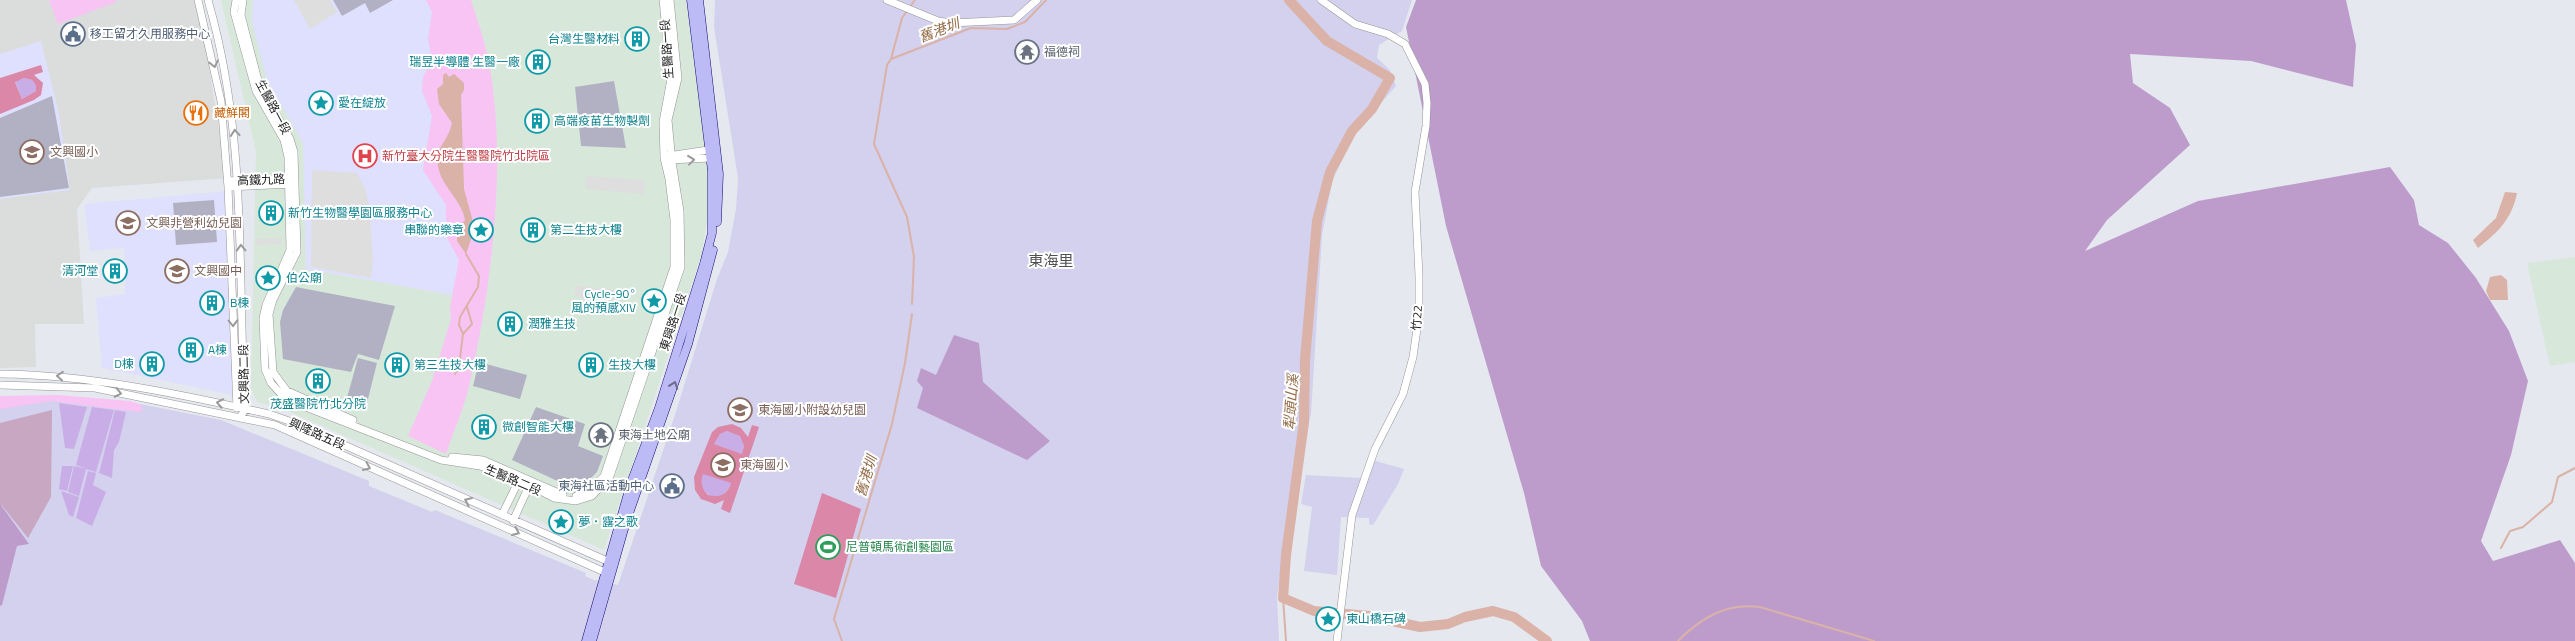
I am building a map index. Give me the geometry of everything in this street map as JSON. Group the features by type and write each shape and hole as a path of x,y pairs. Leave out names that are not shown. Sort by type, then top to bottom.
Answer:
{"main road":[{"name":"東興路一段","path":"586,641 611,563 688,344 710,266 716,237 719,196 711,154 691,0"},
{"name":"東興路一段","path":"699,0 711,154"},
{"name":"東興路一段","path":"592,641 608,573"}],"street":[{"name":"文興路二段","path":"198,0 221,100 228,184 236,406 240,418"},
{"name":"文興路二段","path":"208,0 228,79 239,184 245,409 240,418"},
{"name":"生醫路一段","path":"236,0 234,12 243,52 256,91 284,140 292,182"},
{"name":"生醫路一段","path":"243,0 241,15 259,84 290,139 294,152 292,182"},
{"name":"生醫路一段","path":"663,0 671,79 663,122 664,158"},
{"name":"生醫路一段","path":"670,0 678,78 668,120 672,154"},
{"path":"888,0 938,21 951,23 1004,21 1021,16 1037,0"},
{"name":"竹22","path":"1322,0 1332,10 1354,24 1388,34 1405,44 1425,84 1427,103 1426,126 1415,192 1419,315 1408,380 1375,449 1352,515 1337,641"},
{"name":"生醫路二段","path":"292,182 297,252 273,300 269,314 271,361 279,383 287,391 324,408 446,457 482,460 554,498 576,501 592,496 610,476 681,267 680,212 672,154"},
{"path":"664,158 672,154 711,154"},
{"path":"664,158 672,162 711,154"},
{"name":"生醫路二段","path":"525,482 557,494 575,496 589,491 604,476 674,267 674,220 669,179 664,158"},
{"name":"高鐵九路","path":"228,184 292,182"},
{"name":"興隆路五段","path":"0,374 93,379 236,406 292,422 611,563"},
{"name":"興隆路五段","path":"0,385 95,388 284,429 608,573"},
{"path":"502,515 525,482"},
{"path":"513,521 525,482"}],"shaded area":[{"path":"0,0 198,0 227,178 92,188 77,209 84,324 35,324 36,367 0,368"},
{"path":"49,0 115,0 116,2 58,24"},
{"path":"221,0 686,0 711,194 702,253 604,550 281,408 257,402 251,388 256,152"},
{"name":"新竹臺大分院生醫醫院竹北院區","path":"253,0 426,0 432,12 428,39 432,60 423,77 422,90 432,116 423,170 446,205 446,236 460,260 452,295 306,269 303,143 267,80 252,22"},
{"path":"294,0 330,0 337,12 310,29"},
{"path":"333,0 393,0 370,13 365,3 342,16"},
{"path":"426,0 471,0 488,58 494,96 497,137 495,220 485,304 468,391 446,454 408,436 432,381 451,319 450,307 459,260 446,236 446,205 423,170 432,116 422,91 423,77 432,60 428,39 432,12"},
{"path":"715,0 1412,0 1402,31 1379,45 1377,58 1390,70 1396,86 1357,130 1332,181 1322,236 1311,414 1288,516 1277,597 1279,641 0,641 0,398 140,404 221,420 369,481 369,486 432,512 435,510 586,573 585,576 594,580 618,585 675,415 717,279 728,252 736,209 738,178 714,27"},
{"path":"1416,0 2346,0 2356,45 2353,87 2251,61 2130,54 2133,83 2170,108 2190,145 2107,220 2085,251 2198,201 2390,167 2414,200 2419,225 2448,243 2476,278 2509,331 2528,381 2511,455 2481,541 2493,561 2560,540 2575,563 2575,641 1590,641 1582,621 1541,566 1524,493 1446,226 1406,27"},
{"name":"文興國小","path":"41,41 59,114 70,190 0,199 0,54"},
{"path":"41,65 43,72 34,75 43,83 41,95 34,100 0,114 0,78","holes":["24,78 32,80 36,85 36,91 22,99 15,82"]},
{"path":"446,73 449,77 454,74 464,83 464,90 461,95 464,189 472,218 472,236 466,254 457,241 457,226 461,225 465,220 463,211 444,182 438,165 439,151 452,123 439,104 437,89 443,84 443,75"},
{"path":"24,78 32,80 37,85 36,91 22,99 15,81"},
{"path":"614,81 626,148 581,146 575,87"},
{"name":"文興國小","path":"52,96 69,188 0,197 0,118"},
{"path":"312,170 357,173 365,188 370,209 373,263 371,278 311,267"},
{"path":"586,176 645,180 644,194 585,189"},
{"name":"文興國中","path":"228,191 234,395 102,368 96,298 125,294 124,248 90,251 84,204"},
{"path":"2505,192 2517,193 2512,210 2498,230 2478,248 2473,240 2496,218"},
{"path":"214,200 217,242 176,245 173,203"},
{"path":"282,238 282,244 256,245 256,239"},
{"path":"2575,257 2575,362 2550,366 2527,263"},
{"path":"2501,275 2507,280 2508,300 2490,300 2486,291 2490,277"},
{"path":"576,286 614,290 613,301 575,297"},
{"path":"296,287 395,306 379,360 358,354 351,372 283,359 280,322 283,310"},
{"path":"954,335 979,343 983,382 1050,441 1027,460 917,408 923,388 917,381 921,368 936,375"},
{"path":"358,358 377,363 365,411 345,405"},
{"path":"479,362 527,375 520,399 473,386"},
{"path":"58,395 130,401 140,404 143,410 138,412 52,401 0,409 0,396"},
{"path":"59,403 87,407 74,449 65,448"},
{"path":"92,407 114,410 96,472 76,465"},
{"path":"536,407 585,424 578,446 603,456 597,472 592,477 580,484 564,484 512,460"},
{"path":"52,410 51,497 28,538 0,503 0,423"},
{"path":"115,410 126,412 119,442 114,450 112,478 99,473"},
{"path":"732,424 741,428 748,437 752,425 759,427 730,513 721,509 724,500 715,504 701,499 695,490 694,477 712,432 718,427","holes":["727,431 740,436 744,446 742,454 714,444 720,434","703,474 731,483 722,495 708,495 702,485"]},
{"path":"727,431 740,435 744,446 742,454 714,444 720,434"},
{"path":"0,446 1,505 29,544 17,546 2,605 0,606"},
{"path":"1369,459 1404,469 1398,484 1373,525 1369,524 1369,518 1341,517 1337,575 1304,571 1312,507 1301,504 1306,475 1361,478"},
{"path":"62,466 73,466 67,491 59,489"},
{"path":"74,466 86,469 79,496 68,492"},
{"path":"88,471 96,473 93,485 106,492 92,526 76,518"},
{"path":"703,473 731,483 727,491 716,497 711,496 703,487"},
{"path":"61,491 79,497 73,517 69,515"},
{"name":"尼普頓馬術創藝園區","path":"822,493 861,509 836,598 794,584"}],"waterway":[{"name":"舊港圳","path":"891,59 902,18 915,0"},
{"name":"舊港圳","path":"912,304 914,257 907,217 874,144 887,65 891,59 971,28 1007,29 1025,22 1046,0"},
{"name":"犁頭山溪","path":"1289,0 1327,41 1390,78 1372,109 1352,131 1330,172 1317,221 1305,360 1304,422 1286,555 1283,598 1314,611 1369,616 1420,627 1448,624 1465,617 1493,611 1514,617 1547,641"},
{"path":"455,374 459,366 463,334 459,325 460,317 478,287 479,276 466,254"},
{"path":"463,334 472,324 467,307"},
{"name":"舊港圳","path":"842,641 834,619 892,424 905,363 912,314"},
{"path":"2501,548 2510,531 2523,527 2552,502 2558,477 2575,468"},
{"path":"1283,598 1286,641"},
{"path":"1678,641 1696,625 1715,614 1736,607 1748,606 1760,607 1874,641"}],"place":[{"name":"移工留才久用服務中心","path":"73,34"},
{"name":"台灣生醫材料","path":"637,39"},
{"name":"福德祠","path":"1027,52"},
{"name":"瑞昱半導體 生醫一廠","path":"538,62"},
{"name":"愛在綻放","path":"321,103"},
{"name":"藏鮮閣","path":"196,113"},
{"name":"高端疫苗生物製劑","path":"537,121"},
{"name":"文興國小","path":"32,152"},
{"name":"新竹臺大分院生醫醫院竹北院區","path":"365,156"},
{"name":"新竹生物醫學園區服務中心","path":"271,213"},
{"name":"文興非營利幼兒園","path":"128,223"},
{"name":"串聯的樂章","path":"481,230"},
{"name":"第二生技大樓","path":"533,230"},
{"name":"清河堂","path":"115,271"},
{"name":"文興國中","path":"177,271"},
{"name":"伯公廟","path":"268,278"},
{"name":"Cycle-90° 風的預感XIV","path":"654,301"},
{"name":"B棟","path":"212,303"},
{"name":"潤雅生技","path":"510,324"},
{"name":"A棟","path":"191,350"},
{"name":"D棟","path":"152,364"},
{"name":"第三生技大樓","path":"397,365"},
{"name":"生技大樓","path":"591,365"},
{"name":"茂盛醫院竹北分院","path":"318,381"},
{"name":"東海國小附設幼兒園","path":"740,410"},
{"name":"微創智能大樓","path":"484,427"},
{"name":"東海土地公廟","path":"601,435"},
{"name":"東海國小","path":"723,465"},
{"name":"東海社區活動中心","path":"672,486"},
{"name":"夢．露之歌","path":"561,522"},
{"name":"尼普頓馬術創藝園區","path":"828,547"},
{"name":"東山橋石碑","path":"1328,619"}],"district":[{"name":"東海里","path":"1051,261"}]}
